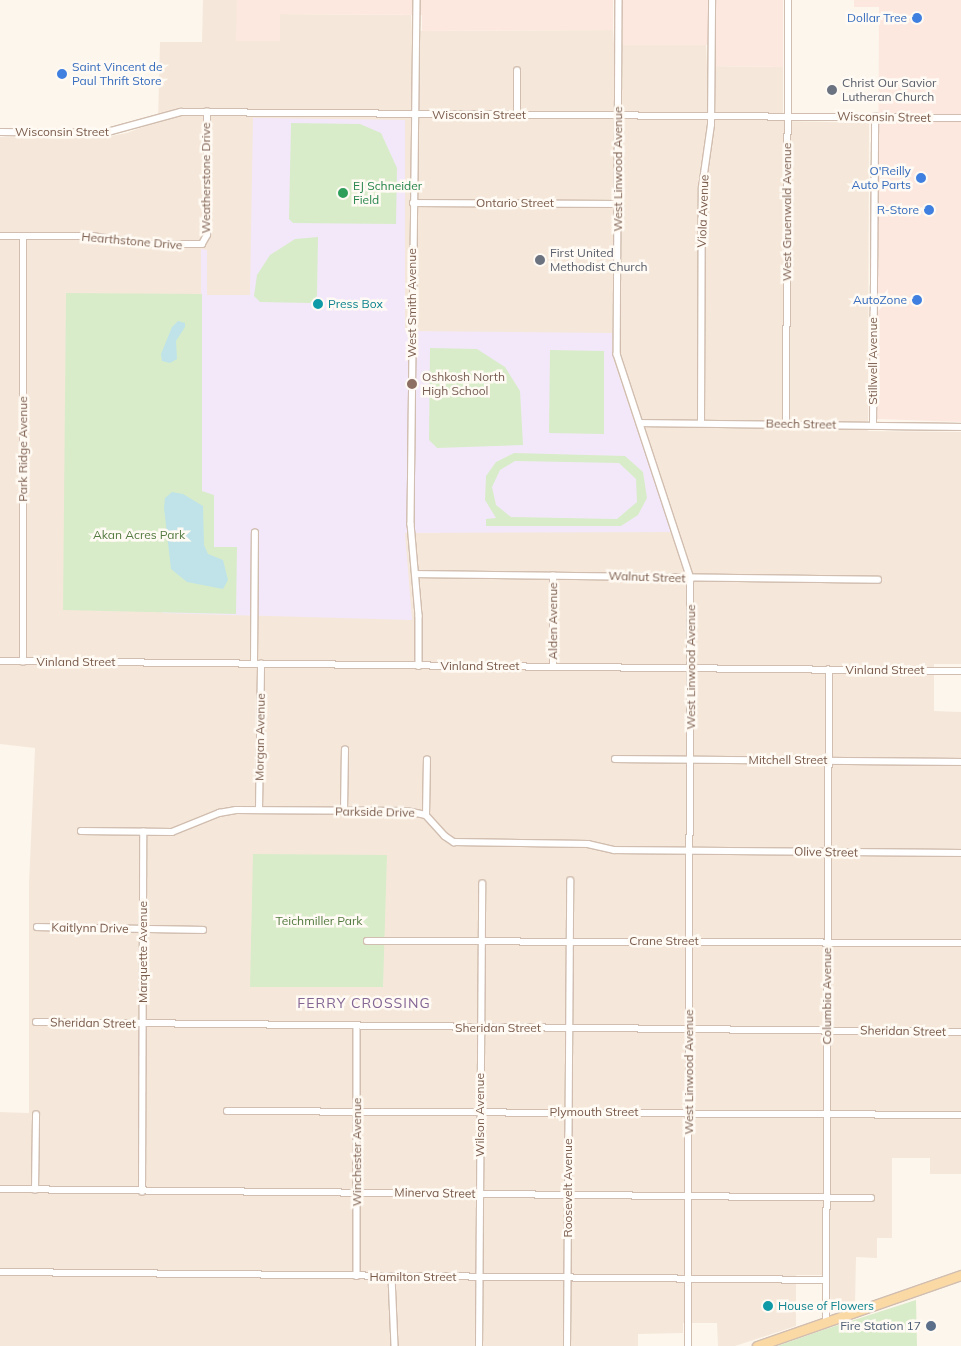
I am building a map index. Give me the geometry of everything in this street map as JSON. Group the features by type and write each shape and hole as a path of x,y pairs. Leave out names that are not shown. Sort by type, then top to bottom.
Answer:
{"main road":[{"path":"757,1346 961,1275"}],"street":[{"name":"West Smith Avenue","path":"417,0 414,114 411,524 419,666"},
{"name":"West Linwood Avenue","path":"619,0 617,354 691,578 688,1346"},
{"name":"Viola Avenue","path":"701,423 702,188 711,116 712,0"},
{"name":"West Gruenwald Avenue","path":"786,424 788,0"},
{"path":"517,71 517,115"},
{"name":"Wisconsin Street","path":"0,132 104,133 173,112 961,118"},
{"name":"Weatherstone Drive","path":"204,243 207,235 207,112"},
{"name":"Stillwell Avenue","path":"873,425 874,117"},
{"name":"Ontario Street","path":"413,203 617,204"},
{"name":"Hearthstone Drive","path":"0,236 92,236 148,244 193,246 204,243"},
{"name":"Park Ridge Avenue","path":"23,662 24,237"},
{"name":"Beech Street","path":"640,423 961,427"},
{"name":"Morgan Avenue","path":"255,533 260,810"},
{"name":"Walnut Street","path":"415,574 878,580"},
{"name":"Alden Avenue","path":"552,666 553,576"},
{"name":"Vinland Street","path":"0,661 961,671"},
{"name":"Columbia Avenue","path":"826,1322 829,670"},
{"path":"344,811 345,750"},
{"name":"Mitchell Street","path":"615,759 961,762"},
{"path":"426,815 427,760"},
{"name":"Parkside Drive","path":"82,831 143,832 179,830 223,811 414,812 426,815 440,832 454,842 588,844 614,850 690,850"},
{"name":"Marquette Avenue","path":"142,1192 143,832"},
{"name":"Olive Street","path":"690,850 961,853"},
{"name":"Roosevelt Avenue","path":"567,1346 570,880"},
{"name":"Wilson Avenue","path":"479,1346 480,939 482,884"},
{"name":"Kaitlynn Drive","path":"37,927 203,930"},
{"name":"Crane Street","path":"367,941 480,939 961,943"},
{"name":"Sheridan Street","path":"36,1022 357,1027 961,1032"},
{"name":"Winchester Avenue","path":"357,1027 357,1276"},
{"name":"Plymouth Street","path":"227,1111 961,1115"},
{"path":"36,1115 36,1190"},
{"name":"Minerva Street","path":"0,1189 142,1192 568,1194 871,1198"},
{"name":"Hamilton Street","path":"0,1272 826,1280"},
{"path":"392,1277 396,1346"}],"shaded area":[{"path":"203,0 237,0 237,41 280,41 280,14 411,15 412,31 613,30 614,44 706,45 707,66 783,67 783,121 869,123 868,431 961,432 961,664 934,664 934,711 961,712 961,1174 930,1174 930,1158 892,1158 892,1238 877,1238 877,1258 856,1257 855,1305 831,1310 829,1275 796,1275 796,1326 735,1346 718,1346 717,1323 683,1323 683,1333 638,1334 638,1346 0,1346 0,1112 29,1113 29,884 35,748 0,744 0,137 101,138 127,133 158,121 160,42 202,42"},
{"path":"237,0 613,0 613,30 422,31 422,15 280,14 280,41 236,41"},
{"path":"623,0 783,0 783,67 716,66 715,45 623,45"},
{"path":"854,0 961,0 961,422 877,419 879,7 854,7"},
{"name":"Oshkosh North High School","path":"253,118 405,120 405,331 612,333 613,358 671,532 405,533 412,620 162,613 202,491 201,249 207,250 207,295 250,295"}],"green space":[{"name":"EJ Schneider Field","path":"291,123 360,124 381,133 397,168 396,224 293,223 289,219"},
{"path":"318,237 317,296 310,303 260,302 254,296 257,275 270,255 295,239"},
{"name":"Akan Acres Park","path":"66,293 202,294 202,491 214,495 214,547 237,547 236,614 63,610"},
{"path":"430,348 477,349 505,367 520,391 523,445 437,448 429,440"},
{"path":"550,350 604,351 604,434 549,433"},
{"path":"514,453 625,456 643,472 647,498 638,515 621,526 486,526 486,519 496,518 485,500 486,476 496,462","holes":["515,461 619,463 636,479 637,502 617,519 511,517 496,505 492,487 500,470"]},
{"name":"Teichmiller Park","path":"253,854 387,855 383,987 250,987"},
{"path":"916,1300 917,1346 777,1346 823,1330"}],"water":[{"path":"178,321 185,323 185,327 176,341 177,359 170,363 162,361 161,354 172,327"},
{"path":"172,492 183,494 203,506 204,545 208,554 223,560 228,580 223,589 187,582 171,569 164,508 165,498"}],"place":[{"name":"Dollar Tree","path":"917,18"},
{"name":"Saint Vincent de Paul Thrift Store","path":"62,74"},
{"name":"Christ Our Savior Lutheran Church","path":"832,90"},
{"name":"O'Reilly Auto Parts","path":"921,178"},
{"name":"EJ Schneider Field","path":"343,193"},
{"name":"R-Store","path":"929,210"},
{"name":"First United Methodist Church","path":"540,260"},
{"name":"AutoZone","path":"917,300"},
{"name":"Press Box","path":"318,304"},
{"name":"Oshkosh North High School","path":"412,384"},
{"name":"House of Flowers","path":"768,1306"},
{"name":"Fire Station 17","path":"931,1326"}],"district":[{"name":"FERRY CROSSING","path":"364,1003"}]}
